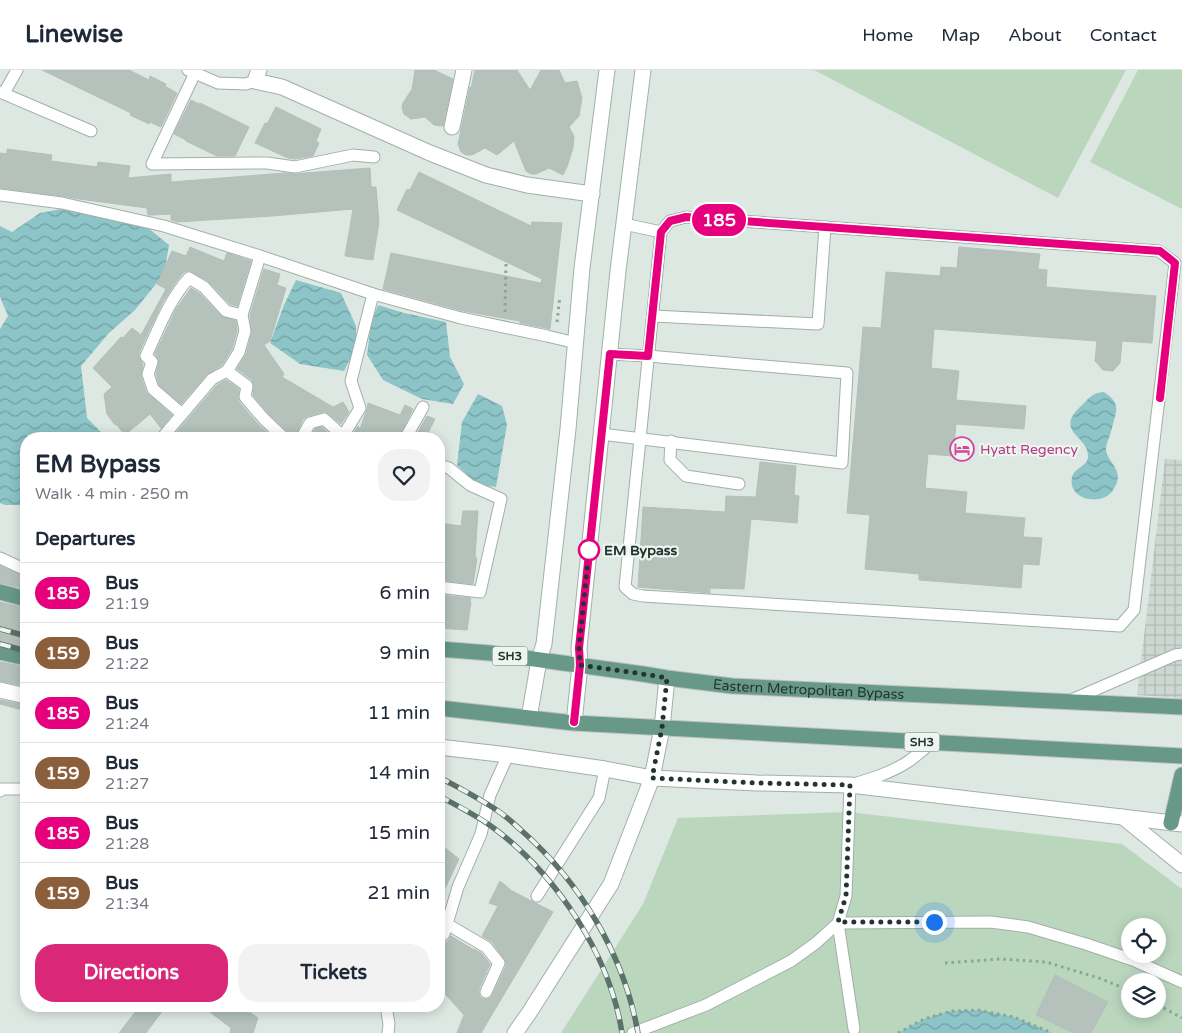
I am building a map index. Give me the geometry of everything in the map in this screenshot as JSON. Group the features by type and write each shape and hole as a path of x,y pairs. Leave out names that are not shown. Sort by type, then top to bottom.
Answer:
{"main road":[{"path":"0,592 20,597"},
{"name":"Eastern Metropolitan Bypass","path":"445,649 490,653 732,686 1182,707"},
{"path":"0,652 20,657"},
{"name":"SH3","path":"445,709 529,718 662,728 1182,756"},
{"path":"1176,823 1182,775"}],"street":[{"path":"452,127 464,70"},
{"path":"529,718 539,660 544,644 567,439 582,268 607,70"},
{"path":"574,722 580,665 579,648 601,434 624,224 644,70"},
{"path":"257,75 430,153 486,174 527,184 592,194"},
{"path":"516,1033 611,884 652,778 662,728 667,678"},
{"path":"0,690 20,695"},
{"path":"445,749 508,755 652,778 850,785 1176,823"},
{"path":"1123,817 1182,865"}],"lane":[{"path":"17,70 2,93 91,131"},
{"path":"257,75 246,84 218,83 192,72 152,164 267,163 295,167 353,155 374,157"},
{"path":"0,195 62,203 164,226 373,294 461,318 576,343"},
{"path":"686,217 825,227 1160,251 1175,263 1134,610 1120,626 643,596 633,594 625,587 661,232 670,221 686,217"},
{"path":"624,224 661,232"},
{"path":"653,316 818,324 825,227"},
{"path":"167,432 212,378 227,371 239,352 245,331 242,315 260,256"},
{"path":"182,414 153,389 148,374 152,362 146,356 179,290 189,278 204,287 226,311 242,315"},
{"path":"345,432 360,408 351,381 373,294"},
{"path":"601,434 842,462 847,373 610,354"},
{"path":"227,371 246,386 245,397 278,432"},
{"path":"409,432 423,407"},
{"path":"305,432 310,423 324,419 339,432"},
{"path":"671,441 670,460 686,476 739,484"},
{"path":"445,467 470,485 501,499 480,592 445,588"},
{"path":"0,558 20,567"},
{"path":"1067,702 1175,655 1182,654"},
{"path":"854,1029 838,922 846,896 850,785 894,770 910,761 931,743"},
{"path":"445,931 458,887 481,834 490,795 508,755"},
{"path":"537,896 599,798 605,769"},
{"path":"0,790 20,789"},
{"path":"633,1033 706,1005 790,961 816,942 838,922 991,922 1028,927 1133,960 1182,982"},
{"path":"447,924 486,947 499,963 486,992"},
{"path":"387,1012 388,1033"}],"path":[{"path":"505,327 506,264"},
{"path":"555,338 561,291"},
{"path":"945,963 1001,959 1046,962 1102,979 1121,987"},
{"path":"1166,1009 1182,1018"},
{"path":"898,1033 924,1019 951,1012 978,1010 1014,1017 1052,1033"}],"shaded area":[{"path":"1165,459 1182,460 1182,698 1137,695"}],"green space":[{"path":"814,70 1126,70 1058,198"},
{"path":"1138,70 1182,70 1182,209 1090,162"},
{"path":"849,812 1122,844 1182,889 1182,1033 561,1033 643,904 678,818"}],"water":[{"path":"61,209 147,227 169,245 164,274 135,310 109,333 81,366 87,418 101,432 20,432 20,505 5,505 0,503 0,329 8,316 0,297 0,226 12,232 40,213"},
{"path":"296,280 341,293 356,326 356,348 344,371 300,364 270,343 284,305"},
{"path":"378,305 446,322 450,357 464,384 453,404 422,399 383,380 367,355 371,323"},
{"path":"1104,392 1115,402 1116,406 1116,413 1106,450 1116,470 1118,479 1109,495 1103,498 1092,499 1081,496 1073,489 1072,477 1086,463 1088,457 1084,444 1071,428 1071,422 1074,414 1089,398 1094,394"},
{"path":"478,394 502,406 507,425 496,487 478,485 457,465 462,422"},
{"path":"978,1010 1014,1017 1052,1033 898,1033 924,1019 951,1011"}],"building":[{"path":"42,70 129,70 149,80 150,76 166,84 165,86 177,93 161,127 150,122 149,124 130,115 131,113"},
{"path":"415,70 434,70 453,79 443,126 434,125 425,117 411,119 404,114 403,103 412,89"},
{"path":"475,70 517,70 530,90 541,70 559,70 565,83 577,81 582,98 579,116 569,127 574,136 573,148 563,175 549,168 536,174 526,171 514,141 497,155 485,148 472,155 466,155 461,152 458,144"},
{"path":"191,100 249,127 235,156 217,156 174,134"},
{"path":"276,107 321,129 316,141 319,143 313,156 295,159 288,158 255,143"},
{"path":"7,149 52,155 51,161 97,167 98,162 130,166 128,178 171,174 171,182 370,168 371,187 376,187 379,222 373,260 345,256 353,209 177,222 171,220 171,214 148,215 147,208 0,188 0,153 7,154"},
{"path":"419,172 531,226 532,222 562,223 550,329 520,323 520,321 463,311 383,289 391,253 541,283 542,279 397,210 407,189 410,190"},
{"path":"190,247 224,261 227,253 251,261 237,306 230,304 208,281 190,271 183,273 176,282 163,302 139,353 143,364 141,376 146,392 172,415 161,428 150,414 129,432 123,432 107,414 104,394 112,387 93,368 121,337 123,338 132,328 141,335 166,289 157,284 172,251 186,256"},
{"path":"959,247 1040,254 1038,269 1047,270 1046,287 1156,296 1152,343 1122,341 1120,363 1113,371 1103,370 1095,361 1097,341 934,329 931,368 959,371 956,400 1026,406 1024,429 956,424 953,456 928,454 925,488 967,492 965,513 1025,518 1023,537 1042,538 1039,565 1023,564 1021,588 919,580 919,574 865,569 870,515 847,513 863,327 881,328 886,272 940,276 941,267 957,268"},
{"path":"264,269 280,274 277,285 286,288 270,341 264,345 284,374 282,377 333,407 343,402 349,412 341,424 326,412 322,412 303,419 297,432 288,432 253,395 254,387 252,380 237,369 246,354 252,333 250,315"},
{"path":"191,288 199,293 221,316 236,321 237,331 232,349 222,365 207,374 181,404 159,385 156,374 159,361 155,354 176,309"},
{"path":"226,380 239,389 239,402 267,432 177,432 217,385"},
{"path":"368,403 400,415 405,405 413,409 402,432 354,432 358,426 360,429"},
{"path":"427,416 435,419 428,432 418,432"},
{"path":"322,427 327,432 314,432 315,429"},
{"path":"760,462 796,466 794,495 799,496 797,523 751,519 744,589 710,588 710,593 638,587 643,507 725,512 726,496 756,497"},
{"path":"463,511 478,511 475,558 477,558 473,584 445,581 445,524 461,526"},
{"path":"0,566 20,574 20,588 0,583"},
{"path":"445,596 471,598 467,630 445,628"},
{"path":"0,602 20,607 20,647 0,643"},
{"path":"0,662 20,666 20,685 0,681"},
{"path":"0,700 20,704 20,709 0,704"},
{"path":"445,848 459,859 445,888"},
{"path":"500,881 512,891 553,912 481,1033 457,1033 464,1015 445,994 445,943 451,936 481,953 490,964 479,993 483,999 491,998 506,966 506,962 492,942 482,936 498,906 489,903"},
{"path":"1055,975 1108,1002 1091,1033 1073,1033 1036,1015"},
{"path":"135,1012 162,1012 146,1033 119,1033"},
{"path":"210,1012 250,1012 258,1018 253,1033 230,1033 231,1028"}],"railway":[{"path":"0,629 20,634"},
{"path":"0,644 20,649"},
{"path":"445,780 484,802 522,831 543,851 581,897 611,949 622,976 638,1033"},
{"path":"445,799 475,815 518,848 559,894 577,919 606,975 616,1004 622,1033"}],"bus line":[{"name":"185","path":"574,722 580,665 579,648 610,354 648,356 661,232 670,221 686,217 1160,251 1175,263 1160,398"}],"place":[{"name":"Hyatt Regency","path":"962,449"},
{"name":"EM Bypass","path":"589,550"}],"route":[{"path":"589,550 579,648 580,665 667,678 662,728 652,778 850,785 846,896 838,922 934,922"}]}
